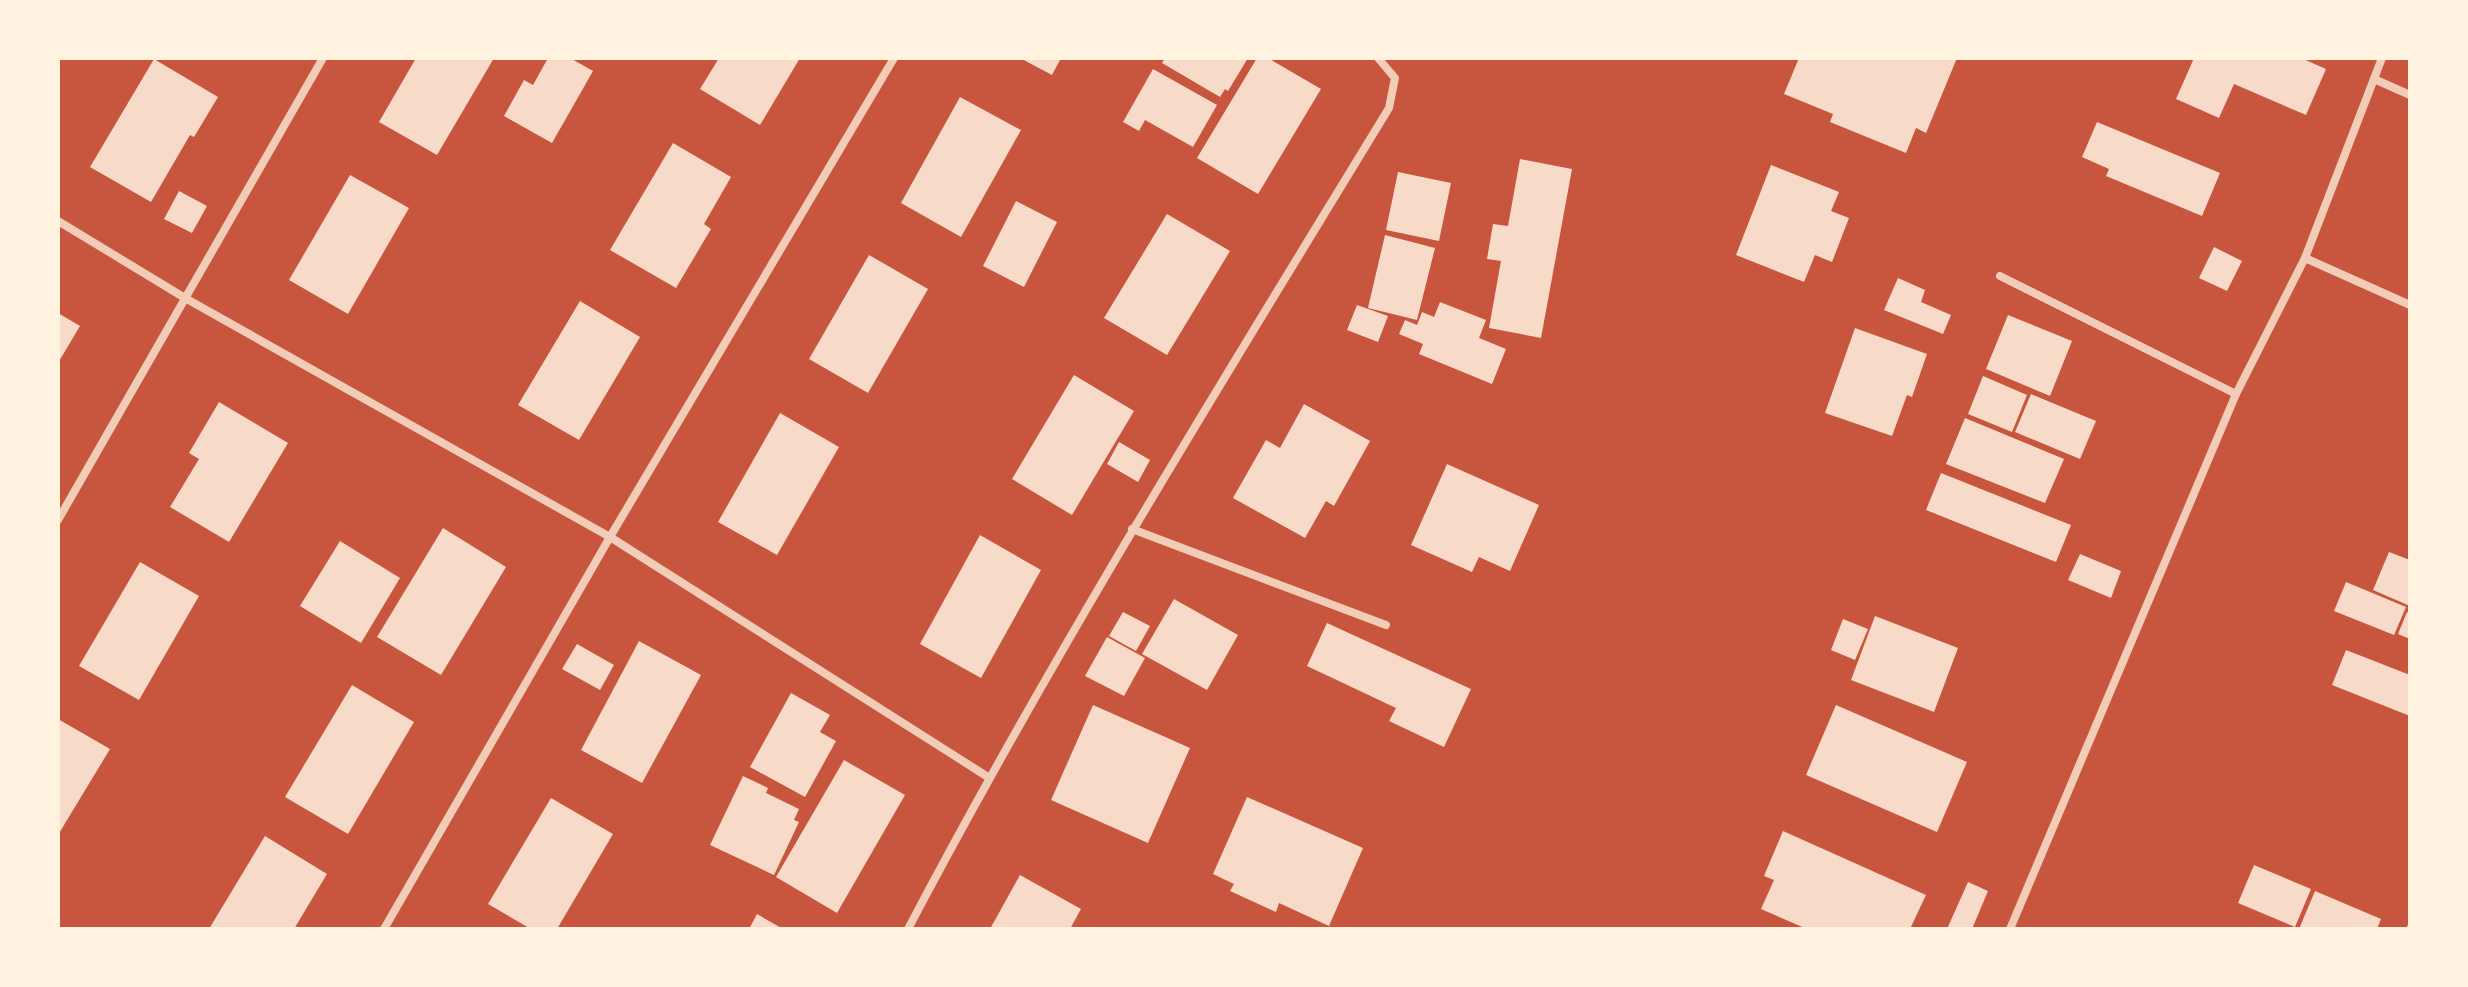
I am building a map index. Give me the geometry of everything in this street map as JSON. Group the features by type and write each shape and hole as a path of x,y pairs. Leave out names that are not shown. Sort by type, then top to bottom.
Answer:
{"street":[{"path":"58,520 323,58"},
{"path":"384,929 610,537 894,58"},
{"path":"908,929 988,777 1132,529 1389,108 1395,78 1378,58"},
{"path":"2010,929 2236,394 2305,258 2382,58"},
{"path":"2374,79 2410,95"},
{"path":"58,221 185,298 610,537 988,777"},
{"path":"2305,258 2410,305"},
{"path":"2000,276 2236,394"},
{"path":"1132,529 1386,625"}],"building":[{"path":"416,58 494,58 437,155 379,122"},
{"path":"548,58 570,58 593,71 552,143 504,116 524,80 533,85"},
{"path":"719,58 800,58 760,125 700,89"},
{"path":"1020,58 1061,58 1052,75"},
{"path":"1165,58 1248,58 1228,91 1225,89 1220,97 1162,63"},
{"path":"1257,58 1268,58 1321,89 1258,194 1197,158"},
{"path":"1799,58 1957,58 1926,133 1916,128 1906,153 1830,122 1833,114 1784,94"},
{"path":"2194,58 2301,58 2326,69 2306,115 2234,84 2219,118 2176,99"},
{"path":"154,59 218,97 194,137 190,135 151,202 90,167"},
{"path":"1153,69 1217,105 1193,147 1145,120 1139,131 1123,122"},
{"path":"960,97 1021,130 961,237 901,203"},
{"path":"2097,122 2220,173 2202,216 2106,176 2109,169 2082,157"},
{"path":"673,143 731,177 704,224 711,229 676,288 610,250"},
{"path":"1520,159 1572,169 1541,338 1489,328 1501,261 1487,259 1493,224 1508,226"},
{"path":"1771,165 1839,192 1831,211 1849,218 1832,262 1815,255 1804,282 1736,255"},
{"path":"1398,172 1451,183 1439,241 1386,230"},
{"path":"350,175 409,208 348,314 289,280"},
{"path":"179,191 207,206 192,233 164,219"},
{"path":"1016,201 1057,222 1024,287 983,266"},
{"path":"1167,214 1230,251 1167,355 1104,318"},
{"path":"1385,235 1435,248 1417,320 1368,308"},
{"path":"2214,247 2242,261 2227,291 2199,278"},
{"path":"869,255 928,289 868,393 809,359"},
{"path":"1898,278 1925,290 1921,302 1951,315 1943,334 1884,310"},
{"path":"580,301 640,337 579,440 518,405"},
{"path":"1440,302 1486,320 1479,338 1506,349 1492,384 1419,354 1423,344 1399,334 1405,320 1417,325 1422,312 1434,317"},
{"path":"1357,305 1388,316 1378,342 1347,330"},
{"path":"58,313 80,326 58,363"},
{"path":"2008,315 2072,341 2050,396 1986,369"},
{"path":"1855,328 1927,354 1912,397 1907,395 1892,436 1825,413"},
{"path":"1074,375 1134,411 1072,515 1012,479"},
{"path":"1983,376 2027,395 2012,432 1968,414"},
{"path":"2031,394 2096,421 2080,459 2015,432"},
{"path":"219,402 288,443 229,542 170,507 199,459 189,453"},
{"path":"1304,404 1370,441 1334,506 1326,501 1305,538 1233,498 1266,440 1280,448"},
{"path":"780,413 839,447 777,555 718,522"},
{"path":"1965,418 2064,459 2045,503 1946,464"},
{"path":"1119,442 1150,460 1138,482 1107,464"},
{"path":"1447,464 1539,505 1510,571 1479,557 1472,572 1411,545"},
{"path":"1941,473 2071,525 2056,562 1926,510"},
{"path":"443,528 506,567 441,675 377,637"},
{"path":"980,535 1041,570 981,678 920,644"},
{"path":"340,541 400,578 361,643 300,606"},
{"path":"2389,552 2410,560 2410,606 2373,590"},
{"path":"2080,554 2121,571 2111,598 2068,580"},
{"path":"140,562 199,596 139,700 79,666"},
{"path":"2346,582 2406,607 2394,635 2334,611"},
{"path":"1174,599 1238,635 1207,690 1142,654"},
{"path":"1123,612 1150,626 1136,651 1109,636"},
{"path":"2407,612 2410,614 2410,639 2398,634"},
{"path":"1875,616 1958,648 1934,712 1851,680"},
{"path":"1843,619 1868,629 1855,660 1831,650"},
{"path":"1327,623 1471,689 1444,747 1389,721 1396,708 1307,666"},
{"path":"1107,637 1145,658 1124,696 1085,676"},
{"path":"639,641 701,675 642,783 581,750"},
{"path":"577,644 614,665 600,690 562,669"},
{"path":"2346,650 2410,675 2410,716 2332,685"},
{"path":"352,685 414,722 348,834 285,797"},
{"path":"791,693 830,715 820,732 836,741 805,797 750,767"},
{"path":"1093,705 1190,748 1148,843 1051,800"},
{"path":"1836,705 1967,762 1937,832 1806,775"},
{"path":"58,719 110,749 58,835"},
{"path":"844,760 905,795 837,913 776,877"},
{"path":"743,776 768,788 766,793 799,809 794,820 799,822 774,875 710,845"},
{"path":"1247,797 1363,848 1329,926 1279,903 1276,912 1230,891 1234,884 1213,874"},
{"path":"551,798 613,834 557,929 531,929 488,904"},
{"path":"1783,831 1926,895 1910,929 1807,929 1761,909 1774,880 1764,876"},
{"path":"265,836 327,874 294,929 209,929"},
{"path":"2254,865 2311,889 2295,927 2238,903"},
{"path":"1020,875 1081,909 1070,929 990,929"},
{"path":"1968,882 1988,891 1972,929 1947,929"},
{"path":"2315,891 2381,919 2377,929 2299,929"},
{"path":"757,914 783,929 749,929"}]}
